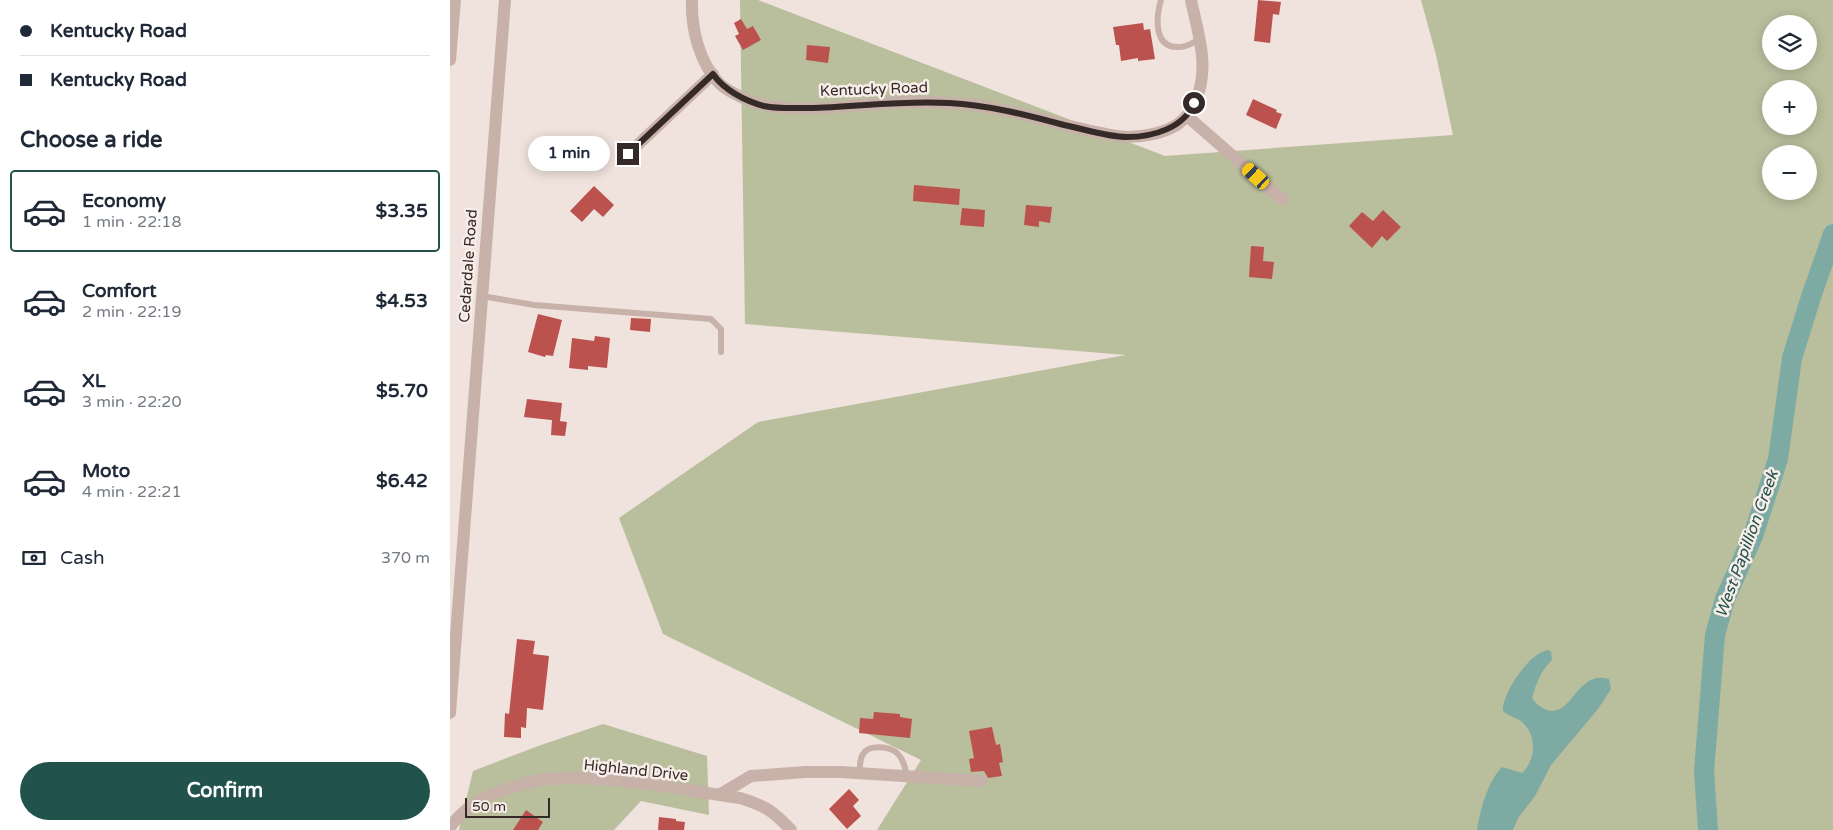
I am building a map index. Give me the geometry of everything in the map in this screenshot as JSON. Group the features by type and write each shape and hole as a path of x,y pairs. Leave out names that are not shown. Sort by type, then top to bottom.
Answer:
{"street":[{"path":"450,60 455,0"},
{"name":"Cedardale Road","path":"450,714 505,0"},
{"name":"Kentucky Road","path":"692,0 691,18 706,64 720,84 740,96 763,106 824,108 884,103 949,103 1013,112 1087,130 1126,137 1146,136 1162,131 1178,124 1187,116"},
{"path":"1191,0 1203,73 1198,94 1187,116 1283,200"},
{"path":"628,154 713,74"},
{"path":"719,796 751,776 805,772 860,773 981,782"},
{"name":"Highland Drive","path":"450,827 474,803 496,792 538,780 600,779 740,798 762,805 775,813 791,830"}],"lane":[{"path":"1161,0 1157,15 1158,34 1162,40 1170,46 1181,47 1199,40"},
{"path":"482,296 534,305 711,320 721,329 721,352"},
{"path":"860,773 860,760 864,752 872,748 887,748 897,753 904,762 907,776"}],"green space":[{"path":"740,0 758,0 1165,156 1453,135 1436,55 1421,0 1833,0 1833,830 877,830 921,760 663,634 619,518 758,422 1126,355 745,324"},
{"path":"603,724 707,756 709,815 641,801 614,830 459,830 473,771"}],"water":[{"path":"1548,650 1551,652 1552,660 1539,678 1532,698 1540,706 1547,710 1556,711 1563,707 1589,681 1598,678 1609,679 1611,689 1598,709 1551,765 1535,796 1518,818 1513,830 1477,830 1485,796 1497,773 1502,767 1522,773 1530,762 1533,748 1531,734 1521,721 1503,711 1504,703 1512,685 1525,666 1533,658"}],"building":[{"path":"1258,0 1281,2 1279,15 1273,14 1270,43 1254,41"},
{"path":"741,19 747,29 753,26 761,40 743,50 735,36 739,34 734,23"},
{"path":"1143,23 1144,30 1150,29 1155,59 1138,61 1138,58 1121,61 1119,45 1116,45 1113,27"},
{"path":"807,45 830,47 828,63 806,60"},
{"path":"1253,99 1282,114 1276,129 1246,115"},
{"path":"914,185 960,189 959,205 913,201"},
{"path":"594,186 614,205 603,217 594,209 582,222 570,211"},
{"path":"1026,205 1052,207 1050,223 1039,221 1039,227 1024,225"},
{"path":"962,208 985,210 984,227 960,225"},
{"path":"1383,210 1401,227 1387,241 1382,236 1372,248 1349,226 1362,212 1373,221"},
{"path":"1251,246 1264,247 1263,261 1274,262 1272,279 1249,277"},
{"path":"538,314 562,320 553,356 546,355 545,357 528,352"},
{"path":"631,318 651,319 650,332 630,330"},
{"path":"595,336 610,338 607,368 588,366 588,370 569,368 572,338 594,341"},
{"path":"527,399 562,403 560,421 524,417"},
{"path":"552,420 567,422 565,436 551,435"},
{"path":"517,639 535,641 533,654 549,656 543,710 527,708 526,728 521,727 521,738 504,737 505,713 509,714"},
{"path":"874,712 900,714 900,717 912,719 910,738 859,733 860,718 873,719"},
{"path":"992,727 996,745 1000,744 1003,762 999,763 1002,776 988,778 984,771 971,772 969,759 974,758 969,731"},
{"path":"849,789 859,800 853,806 861,816 847,829 829,809"},
{"path":"526,810 543,822 538,830 513,830"},
{"path":"659,817 685,822 684,830 658,830"}],"waterway":[{"name":"West Papillion Creek","path":"1708,830 1704,771 1715,635 1725,599 1753,536 1778,459 1792,358 1833,234"}],"route":[{"path":"628,154 713,74 720,84 740,96 763,106 824,108 884,103 949,103 1013,112 1087,130 1126,137 1146,136 1178,124 1190,113 1194,103"}]}
